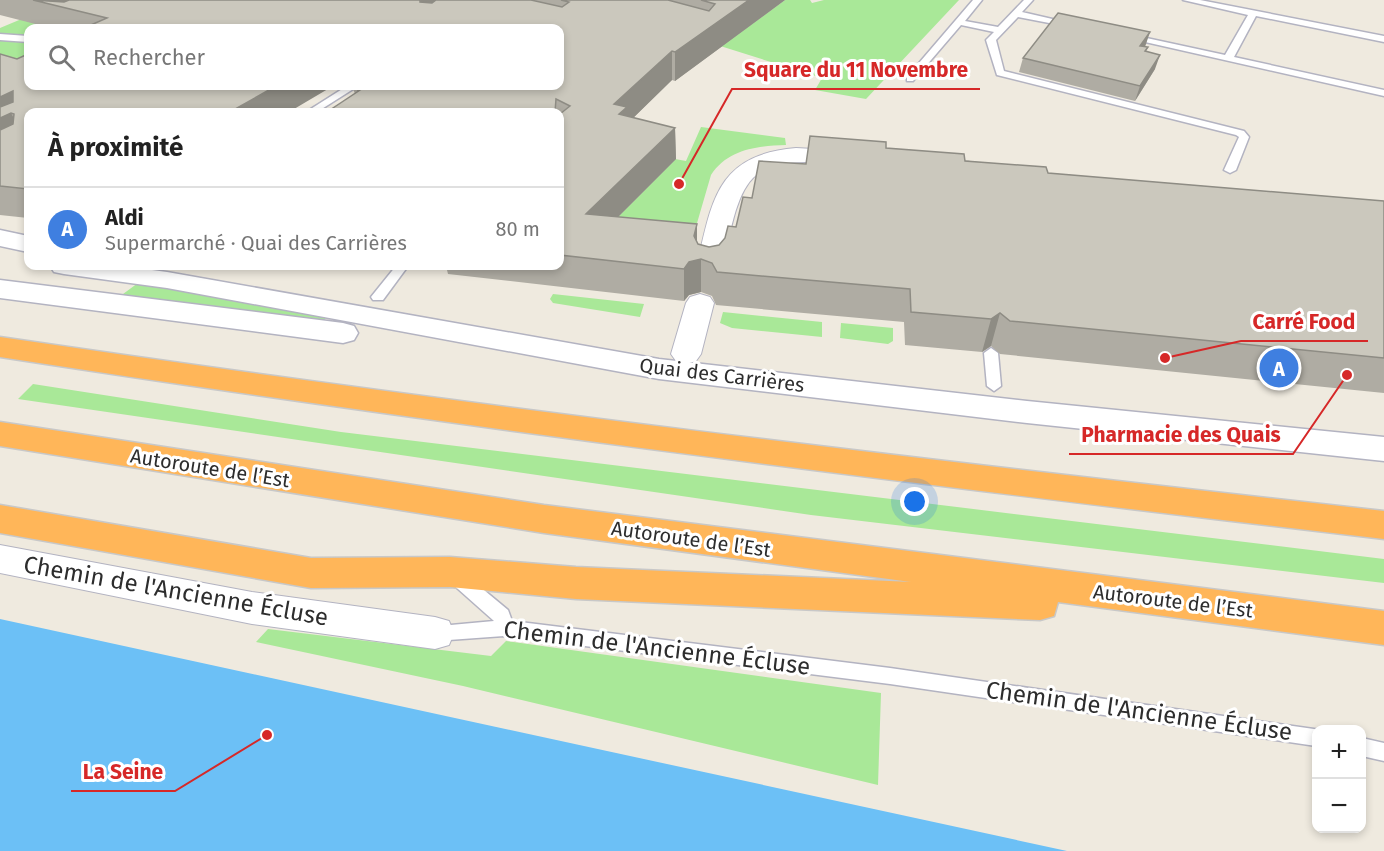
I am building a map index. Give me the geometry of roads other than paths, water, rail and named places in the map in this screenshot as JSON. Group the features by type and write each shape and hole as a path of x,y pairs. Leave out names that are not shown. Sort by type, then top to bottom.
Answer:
{"highway":[{"path":"0,347 242,385 717,448 1384,525"},
{"name":"Autoroute de l’Est","path":"0,434 544,519 1384,628"},
{"path":"0,519 311,573 450,572 576,583 1271,614"}],"main road":[{"path":"0,238 24,243"},
{"path":"0,256 24,260"},
{"name":"Quai des Carrières","path":"93,270 167,280 659,369 739,376 1039,413 1384,449"},
{"name":"Quai des Carrières","path":"210,270 378,297 686,354 994,386 1384,432"},
{"path":"0,289 668,375 739,376"}],"street":[{"path":"708,269 726,202 746,170 771,158 819,154 876,161"},
{"path":"686,354 700,303"},
{"name":"Chemin de l'Ancienne Écluse","path":"0,559 252,608 435,633"}],"lane":[{"path":"910,79 978,0"},
{"path":"1029,0 998,30 991,40 996,50 996,67 1000,73 1240,133 1245,137 1230,170"},
{"path":"1187,0 1384,39"},
{"path":"1017,14 1084,27"},
{"path":"1228,58 1253,14"},
{"path":"959,22 998,30"},
{"path":"1117,34 1384,93"},
{"path":"0,37 24,39"},
{"path":"317,108 347,90"},
{"path":"378,297 399,270"},
{"path":"991,353 994,386"},
{"path":"450,572 502,615 504,628"},
{"name":"Chemin de l'Ancienne Écluse","path":"435,633 504,628 890,676 1312,736"},
{"path":"1366,748 1384,752"}],"water":[{"path":"0,619 1067,851 0,851"}],"place":[{"name":"Square du 11 Novembre","path":"679,184"},
{"name":"Carré Food","path":"1165,358"},
{"name":"Aldi","path":"1279,368"},
{"name":"Pharmacie des Quais","path":"1347,375"},
{"name":"La Seine","path":"267,735"}]}
